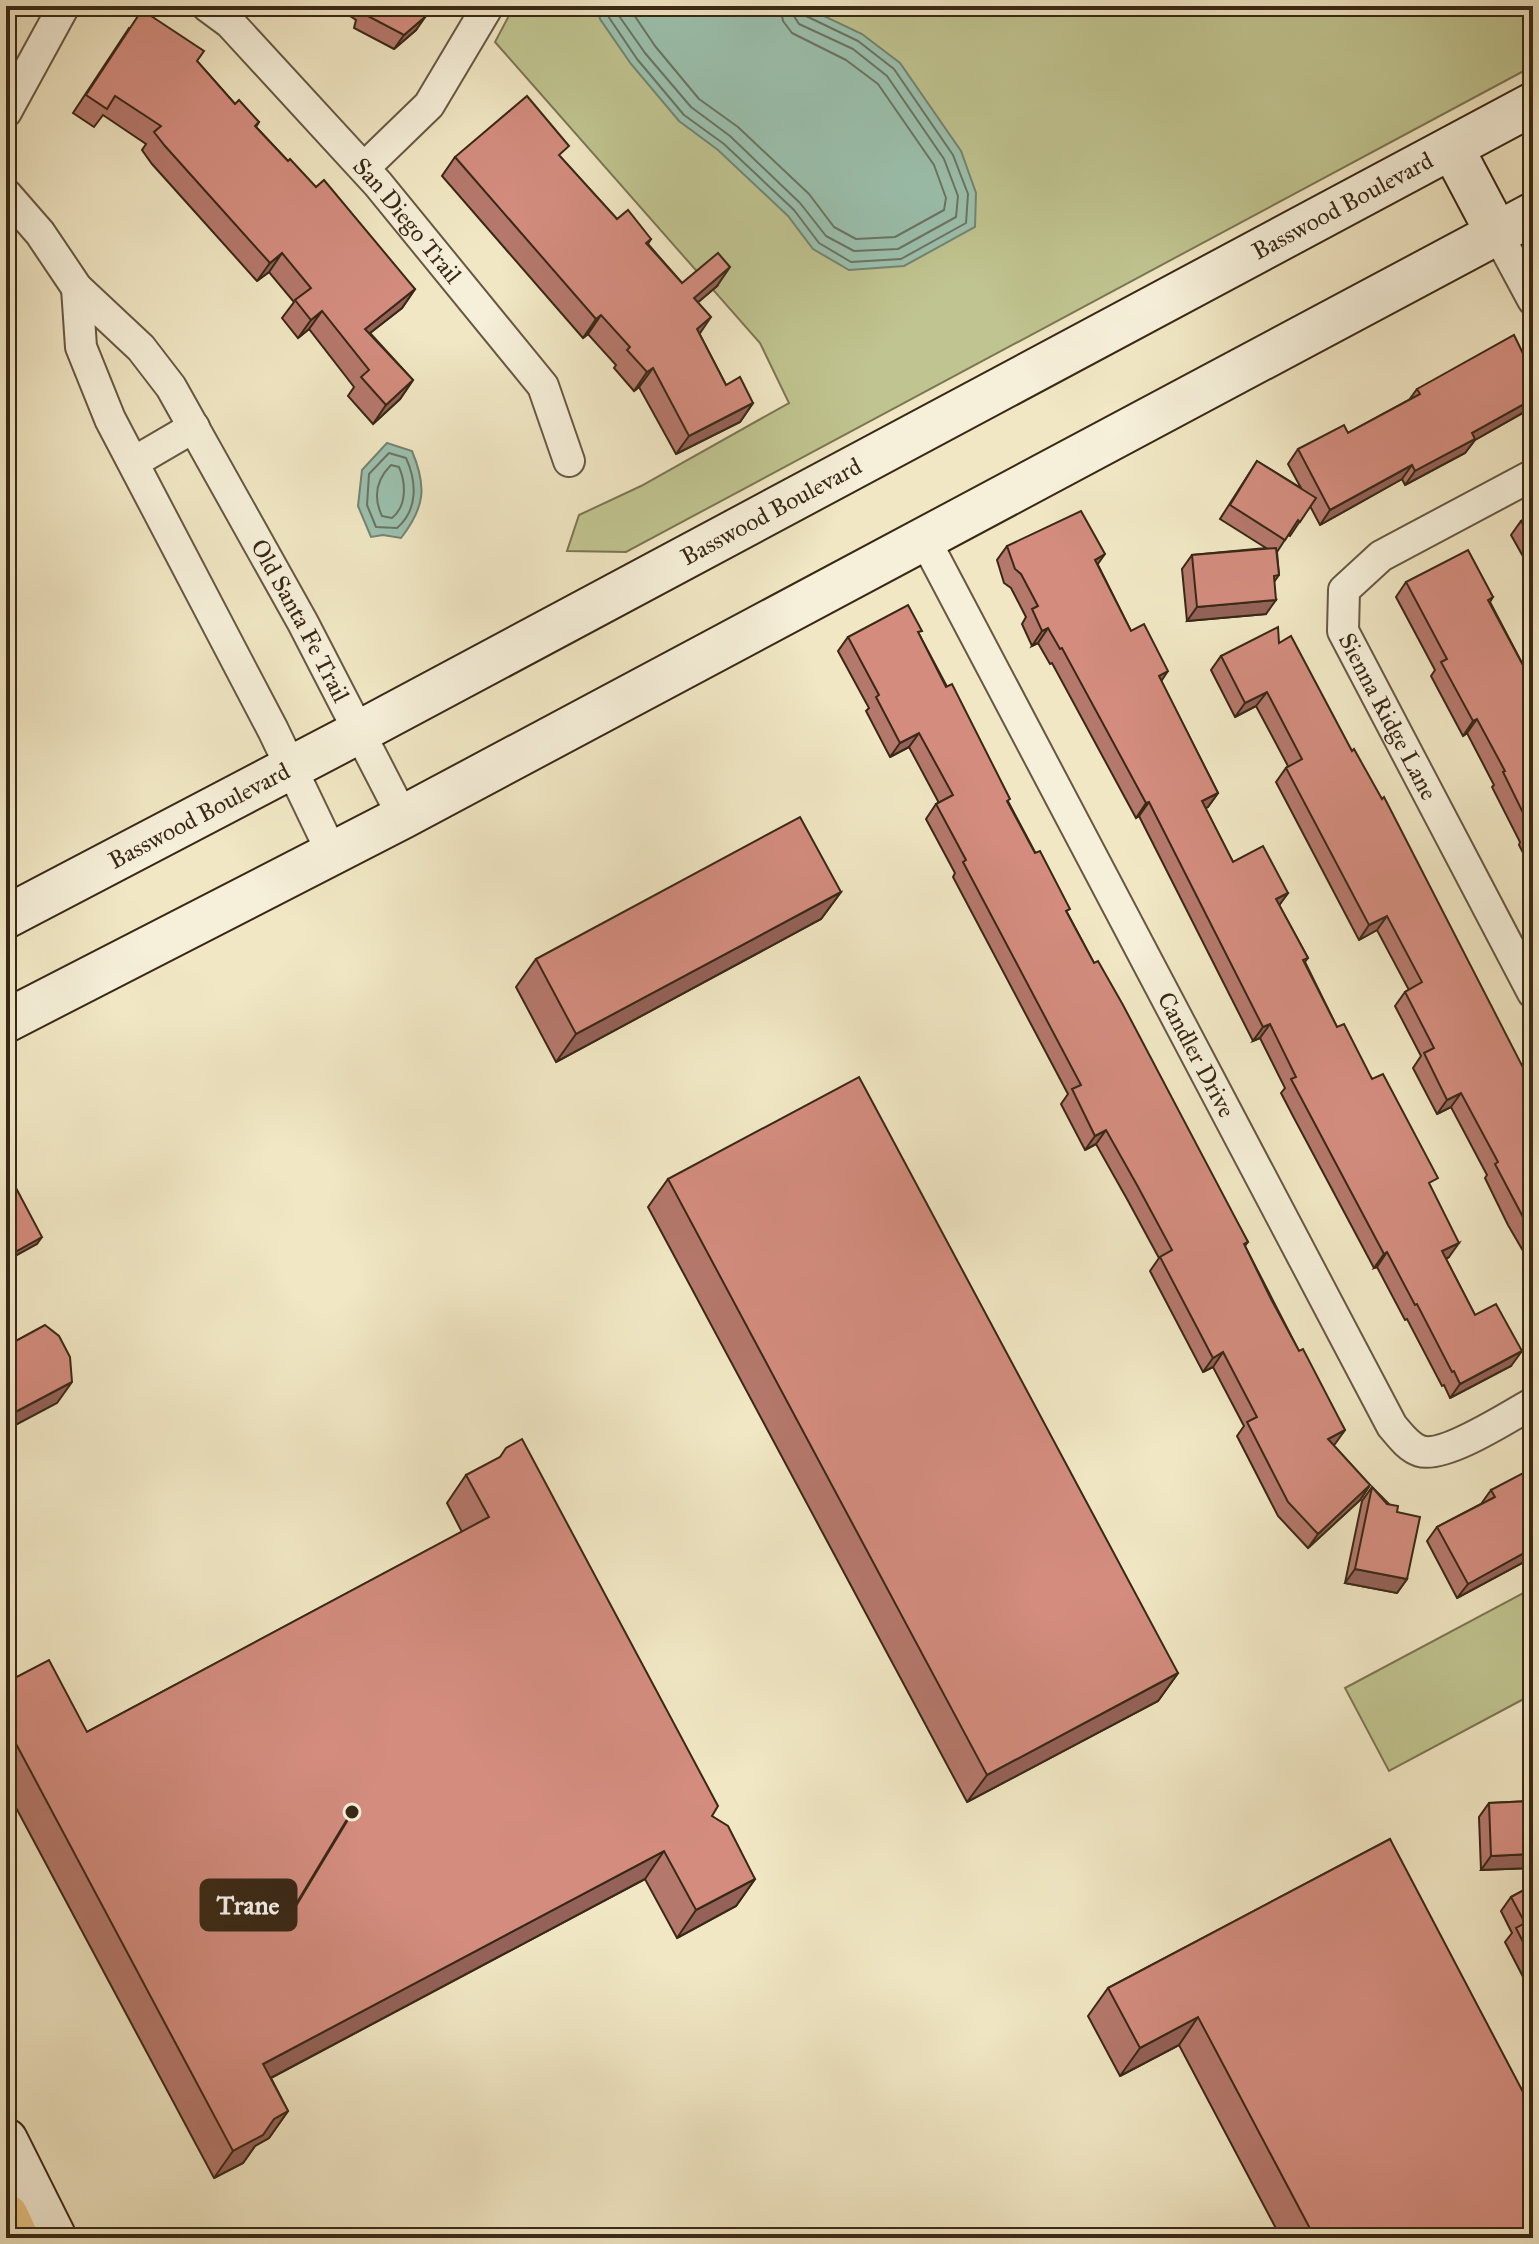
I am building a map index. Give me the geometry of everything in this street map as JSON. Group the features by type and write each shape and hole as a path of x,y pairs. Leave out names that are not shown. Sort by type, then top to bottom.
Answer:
{"highway":[{"path":"6,2216 16,2238"}],"main road":[{"name":"Basswood Boulevard","path":"6,917 359,732 1533,104"},
{"path":"6,1021 403,817 1515,223 1452,148"},
{"path":"6,2140 55,2238"}],"street":[{"path":"6,112 64,6"},
{"name":"San Diego Trail","path":"207,6 230,23 364,168 543,386 569,461"},
{"path":"364,168 429,105 488,6"},
{"name":"Old Santa Fe Trail","path":"6,194 40,233 77,288 134,341 171,387 303,623 403,817"},
{"path":"1515,223 1533,300"},
{"path":"77,288 81,347 110,419 292,767 332,853"},
{"path":"90,370 134,341"},
{"path":"134,462 194,427"},
{"name":"Sienna Ridge Lane","path":"1533,475 1381,556 1344,590 1343,631 1533,993"},
{"name":"Candler Drive","path":"924,538 1392,1426 1404,1441 1421,1452 1441,1449 1464,1442 1533,1403"}],"shaded area":[{"path":"514,6 1533,6 1533,66 626,552 567,551 579,515 641,486 789,403 760,343 495,42"},
{"path":"1533,1588 1533,1694 1389,1771 1345,1688"}],"water":[{"path":"597,6 803,6 862,34 900,63 961,151 976,193 975,227 904,266 849,270 813,249 788,216 718,150 679,121 631,64 600,19"},
{"path":"387,443 412,451 420,475 419,506 401,538 371,537 358,506 362,470"}],"building":[{"path":"366,6 431,6 426,16 404,35 364,14"},
{"path":"142,10 204,51 197,61 235,104 239,100 259,122 255,126 316,187 324,180 415,289 365,329 413,380 386,405 361,377 369,370 322,311 311,320 295,300 311,288 282,253 270,263 165,146 154,132 161,126 115,96 107,109 86,95"},
{"path":"527,96 569,146 559,155 617,219 628,210 651,239 646,243 682,283 718,253 730,267 694,298 711,317 697,329 726,385 740,377 753,403 689,436 653,368 647,372 627,350 630,347 601,315 596,319 455,157"},
{"path":"1514,335 1533,374 1533,399 1472,433 1475,439 1415,471 1412,465 1330,510 1298,449 1344,425 1348,433 1420,394 1417,389"},
{"path":"1257,461 1316,498 1285,540 1230,505"},
{"path":"1081,511 1105,554 1095,560 1131,631 1144,624 1168,671 1159,676 1218,793 1202,801 1233,862 1263,846 1288,893 1276,899 1308,958 1303,960 1337,1027 1344,1024 1372,1079 1383,1074 1438,1178 1429,1183 1459,1243 1442,1251 1475,1315 1496,1304 1522,1351 1460,1384 1387,1252 1384,1254 1291,1079 1296,1077 1270,1024 1263,1027 1149,802 1146,803 1062,648 1048,628 1042,631 1032,609 1038,606 1021,574 1015,569 1007,546"},
{"path":"1533,515 1533,542 1521,521"},
{"path":"1276,548 1279,575 1274,576 1276,600 1197,607 1192,555"},
{"path":"1468,550 1493,597 1488,600 1533,684 1533,839 1505,771 1441,662 1447,659 1406,582"},
{"path":"908,605 946,687 952,684 1010,799 1007,801 1035,853 1040,851 1070,909 1066,911 1094,963 1098,961 1123,1005 1248,1242 1244,1244 1271,1299 1299,1351 1303,1349 1345,1430 1328,1439 1370,1485 1318,1534 1288,1502 1247,1422 1257,1417 1223,1352 1213,1358 1160,1257 1172,1250 1137,1185 1106,1130 1095,1136 1072,1089 1081,1085 963,862 966,860 936,804 953,795 919,733 900,743 848,637"},
{"path":"1278,627 1279,643 1291,636 1352,751 1354,749 1382,799 1384,797 1533,1087 1533,1236 1461,1093 1447,1100 1424,1053 1434,1048 1405,992 1422,982 1387,916 1369,925 1286,768 1302,759 1267,692 1245,703 1221,656"},
{"path":"800,817 841,892 576,1034 536,959"},
{"path":"859,1077 1178,1673 987,1775 668,1179"},
{"path":"6,1172 42,1237 6,1257"},
{"path":"45,1325 59,1336 70,1357 72,1382 6,1417 6,1335 12,1343"},
{"path":"522,1439 718,1806 712,1816 728,1826 755,1879 696,1910 664,1851 263,2064 288,2111 274,2119 263,2135 233,2151 6,1725 6,1694 12,1691 7,1682 49,1660 87,1732 489,1517 466,1475 500,1457 506,1448"},
{"path":"1533,1468 1533,1548 1468,1584 1437,1527 1495,1497 1491,1490"},
{"path":"1372,1487 1387,1504 1398,1506 1397,1512 1420,1517 1407,1579 1355,1569"},
{"path":"1533,1801 1533,1854 1491,1856 1489,1803"},
{"path":"1390,1839 1533,2111 1533,2238 1315,2238 1198,2017 1140,2048 1108,1988"},
{"path":"1533,1885 1533,1962 1516,1928 1525,1923 1511,1897"}],"place":[{"name":"Trane","path":"352,1812"}]}
